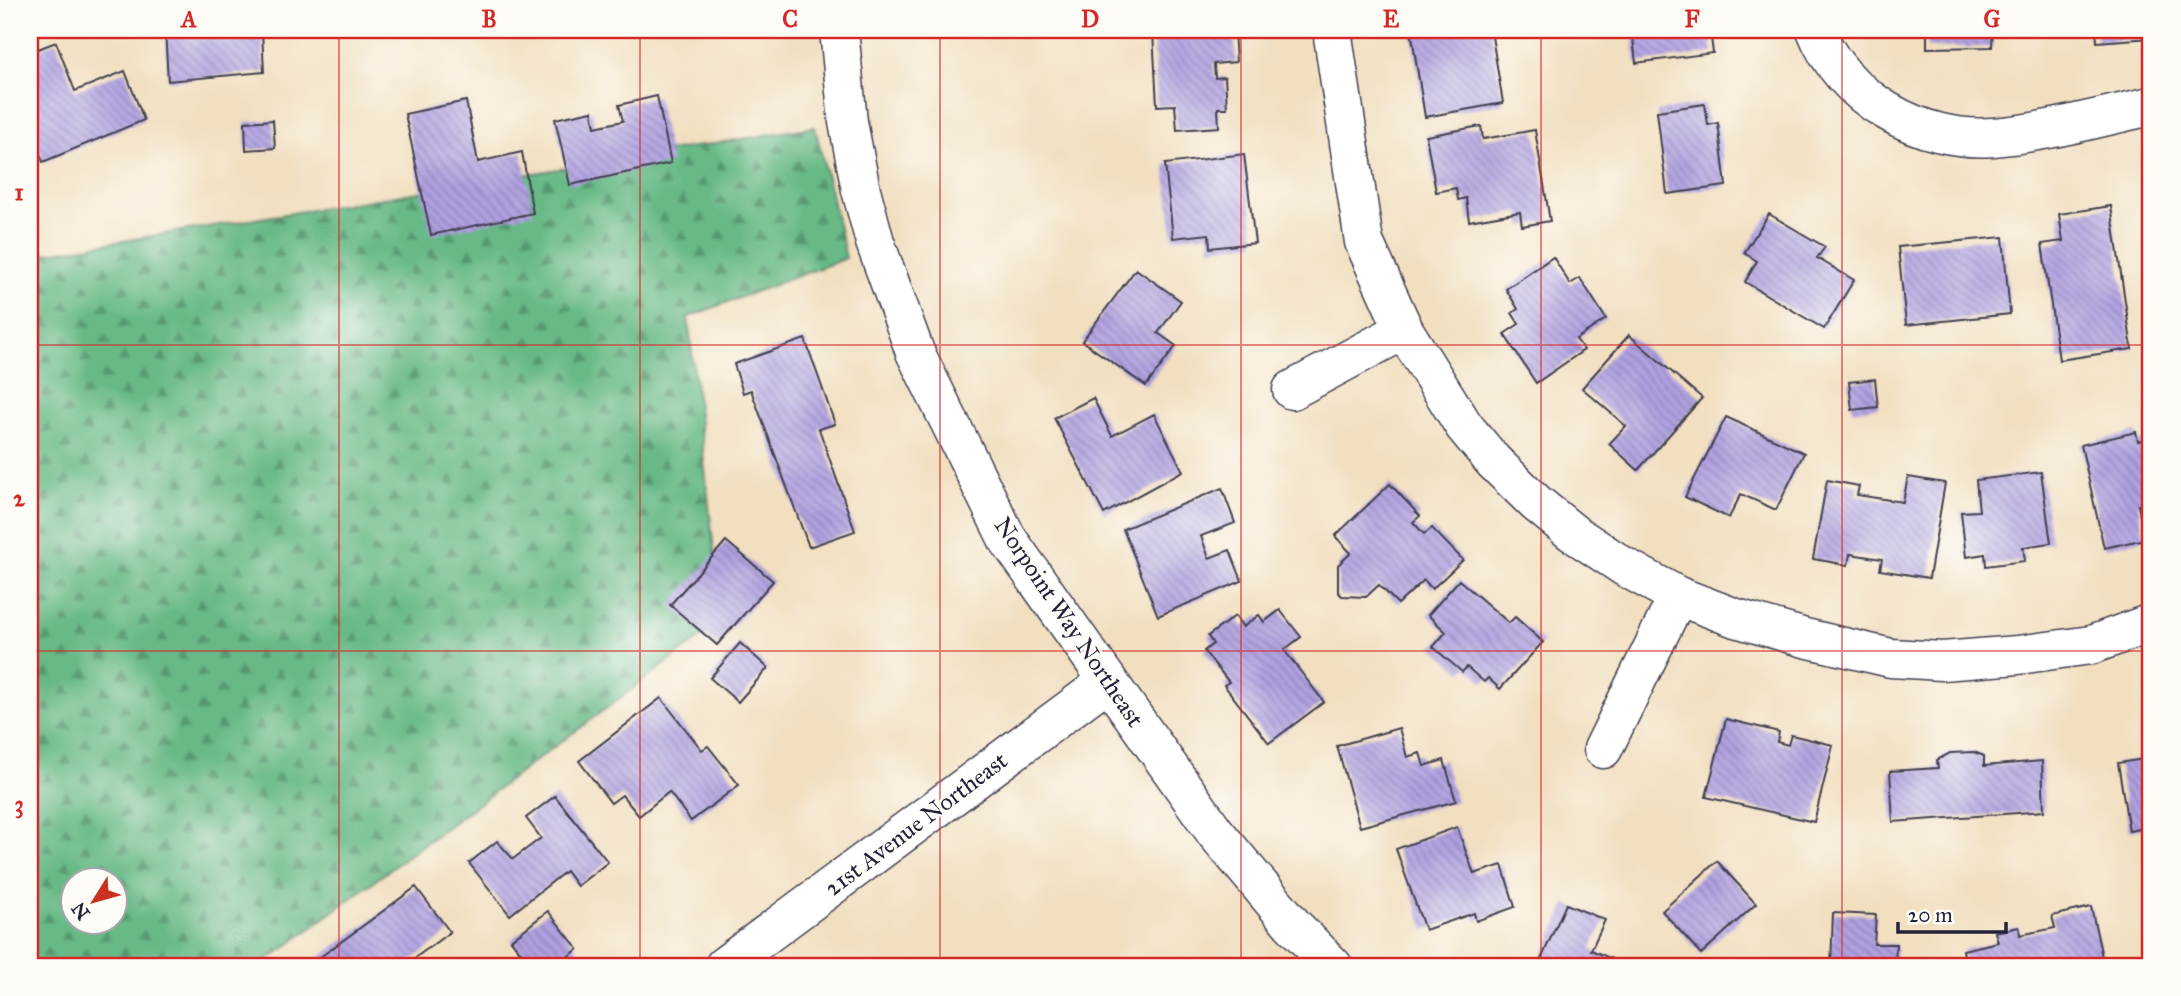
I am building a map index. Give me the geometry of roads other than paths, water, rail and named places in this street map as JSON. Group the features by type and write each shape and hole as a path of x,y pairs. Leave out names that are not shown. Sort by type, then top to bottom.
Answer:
{"street":[{"name":"Norpoint Way Northeast","path":"839,30 848,121 861,190 875,242 915,352 1007,538 1215,832 1292,924 1334,966"},
{"path":"1332,30 1364,242 1404,330 1464,426 1493,461 1536,503 1573,533 1623,566 1678,597 1733,617 1805,638 1891,658 1942,661 2018,655 2091,645 2151,623"},
{"path":"1816,30 1838,68 1867,99 1891,114 1943,135 1992,138 2151,106"},
{"path":"1292,390 1404,330"},
{"path":"1603,749 1678,597"},
{"name":"21st Avenue Northeast","path":"724,966 1108,681"},
{"path":"1268,894 1293,966"}]}
